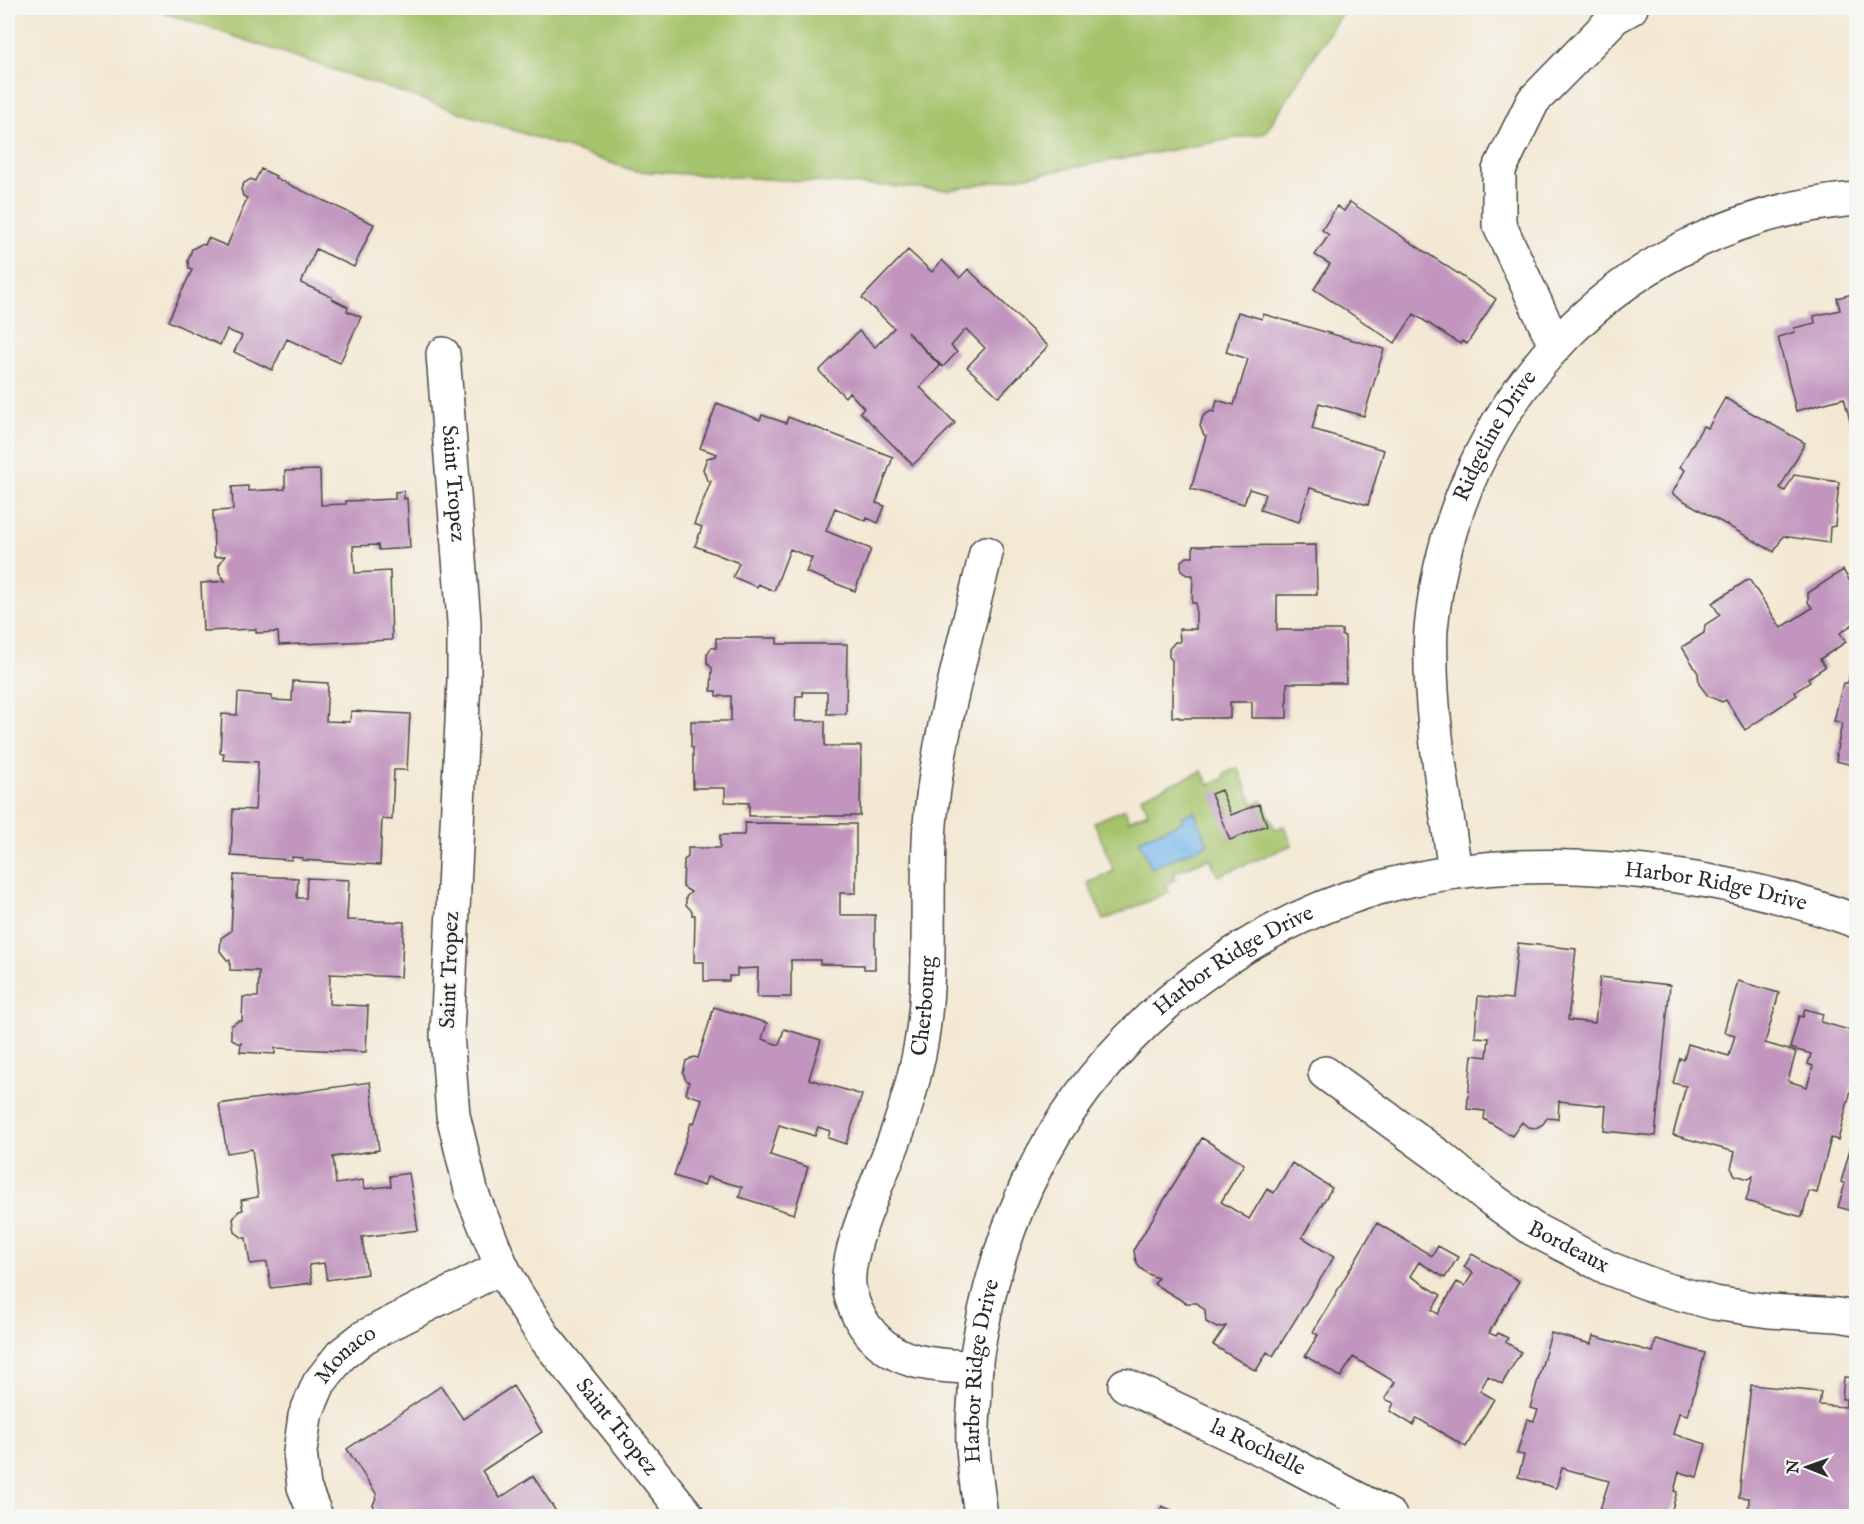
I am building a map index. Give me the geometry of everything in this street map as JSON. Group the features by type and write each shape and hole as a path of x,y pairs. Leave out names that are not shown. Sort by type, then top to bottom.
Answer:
{"street":[{"path":"1555,345 1499,224 1499,170 1533,101 1615,17 1631,8"},
{"name":"Ridgeline Drive","path":"1455,872 1431,703 1431,630 1442,558 1464,488 1484,445 1524,382 1555,345 1608,296 1648,268 1713,234 1782,211 1857,199"},
{"name":"Saint Tropez","path":"443,354 464,645 447,1034 453,1115 472,1194 502,1267 516,1293 545,1338 688,1516"},
{"name":"Cherbourg","path":"976,1368 916,1362 895,1354 873,1338 858,1316 849,1290 849,1263 899,1130 915,1070 926,1008 930,826 938,758 986,553"},
{"name":"Harbor Ridge Drive","path":"981,1516 973,1444 976,1368 995,1269 1027,1186 1055,1134 1081,1095 1126,1041 1170,1000 1217,964 1267,934 1321,909 1376,889 1455,872 1522,867 1636,872 1727,885 1827,910 1857,921"},
{"name":"Bordeaux","path":"1325,1073 1439,1156 1487,1196 1533,1228 1608,1268 1660,1288 1714,1302 1770,1311 1857,1318"},
{"name":"Monaco","path":"316,1516 304,1487 300,1452 305,1416 319,1383 341,1355 364,1337 502,1267"},
{"name":"la Rochelle","path":"1125,1384 1278,1457 1390,1516"}],"green space":[{"path":"150,8 1345,8 1265,133 949,190 635,171"},
{"path":"1238,768 1253,804 1262,800 1275,829 1284,826 1292,845 1218,876 1210,858 1174,873 1176,879 1166,884 1169,892 1104,920 1088,883 1114,871 1094,822 1125,809 1129,820 1148,812 1141,797 1202,771 1209,785 1225,778 1224,774"}],"water":[{"path":"1194,811 1208,844 1151,868 1139,840 1182,822 1181,817"}],"building":[{"path":"261,169 276,176 275,178 374,224 354,267 316,249 301,283 332,297 348,307 347,311 361,317 340,363 287,339 272,370 234,352 242,336 227,330 220,345 168,321 192,270 189,269 188,260 192,249 201,244 205,245 208,238 227,246 247,198 243,196 241,189 244,183 251,179 255,181"},
{"path":"1350,202 1496,299 1467,344 1462,341 1460,344 1414,314 1395,343 1314,289 1330,264 1315,255 1329,235 1322,230 1337,206 1344,211"},
{"path":"908,250 932,272 942,260 960,278 968,269 1048,346 999,397 967,367 985,348 966,329 951,346 957,352 943,367 907,332 940,366 920,387 955,423 913,465 860,412 864,408 849,392 845,397 819,371 859,331 875,347 894,328 862,298"},
{"path":"1856,293 1856,431 1853,432 1844,398 1796,411 1778,337 1795,332 1794,328 1815,323 1814,316 1840,310 1837,298"},
{"path":"1238,312 1262,319 1263,314 1384,349 1364,416 1319,403 1312,429 1384,450 1368,505 1310,488 1299,522 1260,510 1265,494 1249,489 1244,504 1191,489 1206,436 1200,426 1203,416 1211,411 1214,412 1217,400 1234,405 1248,359 1226,352"},
{"path":"1725,398 1805,443 1780,488 1785,491 1794,475 1839,482 1835,526 1830,527 1829,543 1783,536 1774,552 1672,494 1685,470 1680,467 1703,426 1708,428"},
{"path":"717,403 760,420 762,415 786,423 788,417 893,457 876,503 885,506 878,523 867,518 866,521 835,508 826,531 871,549 855,591 806,572 812,558 790,549 774,591 733,577 739,563 695,546 702,527 694,524 711,481 707,480 703,469 707,458 717,454 700,448"},
{"path":"320,470 321,505 346,504 346,501 395,499 395,492 404,491 404,499 407,498 410,548 379,550 378,545 353,546 355,573 390,571 392,640 279,645 278,632 256,633 256,629 203,631 201,583 225,581 219,572 219,565 225,556 214,557 213,511 233,510 232,487 248,486 248,491 285,489 285,471"},
{"path":"1316,545 1317,595 1277,595 1277,630 1342,630 1342,636 1345,636 1346,683 1287,683 1287,718 1252,718 1252,702 1230,702 1230,718 1172,717 1172,660 1169,657 1169,649 1175,642 1180,642 1179,629 1196,629 1196,603 1192,603 1193,575 1187,575 1181,571 1181,561 1187,557 1193,557 1193,546"},
{"path":"1843,570 1856,591 1856,622 1840,633 1846,642 1820,659 1825,667 1808,678 1810,682 1795,692 1797,695 1745,730 1726,700 1722,702 1708,696 1699,684 1698,673 1682,647 1704,633 1705,625 1720,615 1712,603 1749,579 1781,628 1812,608 1808,602 1808,593"},
{"path":"716,638 777,638 777,644 847,644 846,714 827,714 827,692 803,692 803,696 796,696 795,721 825,721 825,746 861,746 860,816 749,816 749,803 725,802 725,788 693,788 691,721 731,721 731,696 716,696 716,691 711,691 712,668 707,663 707,654 711,648 716,648"},
{"path":"1854,668 1856,669 1856,766 1836,761 1842,723 1834,721 1843,683 1848,683 1850,672 1853,673"},
{"path":"293,681 328,683 326,721 350,722 351,711 410,714 407,770 394,770 392,820 382,819 380,865 302,860 303,858 292,857 292,860 231,856 233,809 255,810 258,762 223,760 224,753 220,753 222,714 237,715 238,693 272,696 272,700 292,701"},
{"path":"1221,790 1231,815 1259,804 1267,825 1230,840 1211,794"},
{"path":"745,823 856,824 856,893 840,893 840,915 875,915 875,969 864,969 864,965 820,964 820,960 791,960 791,997 757,997 758,968 737,969 737,976 729,976 729,981 704,981 704,962 694,962 695,915 692,915 692,911 686,905 686,897 691,892 683,887 684,860 688,857 688,848 720,848 720,835 744,835"},
{"path":"234,875 298,878 297,898 306,898 307,878 349,880 347,920 404,922 401,977 330,974 329,1004 368,1006 366,1052 275,1048 275,1054 240,1052 241,1043 231,1038 231,1026 242,1021 243,997 258,997 259,971 230,970 230,960 227,960 220,951 221,938 231,931"},
{"path":"1518,943 1576,949 1568,1020 1595,1023 1600,977 1670,985 1655,1136 1604,1131 1606,1106 1559,1101 1558,1119 1547,1118 1536,1128 1528,1127 1522,1122 1512,1136 1484,1119 1485,1111 1467,1109 1472,1055 1487,1057 1489,1038 1475,1037 1478,996 1512,999"},
{"path":"1738,981 1779,993 1765,1043 1796,1052 1788,1081 1807,1087 1813,1066 1808,1064 1811,1054 1790,1048 1799,1016 1803,1017 1805,1009 1823,1014 1821,1022 1856,1032 1856,1071 1838,1140 1831,1138 1817,1193 1809,1191 1802,1217 1746,1201 1753,1176 1749,1179 1735,1175 1731,1168 1735,1152 1673,1135 1686,1086 1673,1083 1680,1058 1684,1060 1688,1044 1729,1056 1735,1035 1724,1032"},
{"path":"714,1007 767,1023 762,1039 779,1045 784,1029 821,1040 809,1079 862,1095 846,1144 828,1138 830,1131 818,1127 815,1136 779,1125 770,1155 808,1167 794,1214 739,1197 742,1187 707,1177 704,1186 674,1176 691,1123 694,1124 702,1099 686,1094 689,1082 683,1073 686,1061 694,1057 698,1058"},
{"path":"370,1082 379,1150 333,1157 336,1184 363,1180 364,1189 391,1186 390,1176 409,1173 418,1230 362,1237 367,1274 327,1280 324,1263 309,1265 312,1283 271,1288 267,1262 250,1264 246,1238 235,1232 233,1219 239,1211 243,1210 241,1200 258,1197 252,1149 227,1153 219,1104"},
{"path":"1856,1128 1856,1212 1838,1207 1845,1184 1841,1182"},
{"path":"1202,1138 1244,1164 1221,1202 1249,1219 1267,1189 1274,1193 1292,1163 1332,1188 1302,1237 1334,1257 1273,1356 1267,1352 1256,1371 1213,1345 1226,1326 1217,1328 1206,1322 1205,1310 1197,1303 1186,1303 1154,1284 1158,1278 1139,1267 1135,1258 1134,1249"},
{"path":"1377,1223 1432,1256 1438,1246 1458,1257 1445,1278 1419,1262 1410,1276 1441,1295 1432,1310 1438,1314 1457,1282 1465,1286 1473,1273 1464,1267 1472,1254 1519,1281 1489,1333 1496,1336 1498,1333 1508,1338 1506,1342 1521,1352 1502,1384 1488,1376 1480,1391 1494,1399 1466,1447 1417,1418 1413,1425 1390,1411 1394,1403 1385,1399 1395,1382 1353,1357 1341,1377 1305,1356 1318,1335 1313,1332"},
{"path":"1551,1333 1591,1344 1593,1336 1653,1352 1656,1339 1705,1353 1688,1415 1679,1413 1673,1434 1706,1444 1697,1477 1679,1472 1674,1491 1677,1492 1670,1516 1612,1516 1610,1512 1600,1509 1609,1481 1562,1468 1556,1488 1518,1477 1524,1455 1517,1454 1527,1419 1534,1421 1538,1410 1530,1408"},
{"path":"1844,1377 1856,1378 1856,1516 1748,1516 1749,1498 1739,1497 1751,1385 1821,1392 1819,1405 1846,1407 1846,1399 1842,1399"},
{"path":"441,1386 463,1419 513,1386 542,1432 482,1471 500,1498 533,1476 559,1516 380,1516 373,1505 377,1495 347,1449"},
{"path":"1162,1506 1185,1516 1157,1516"}]}
